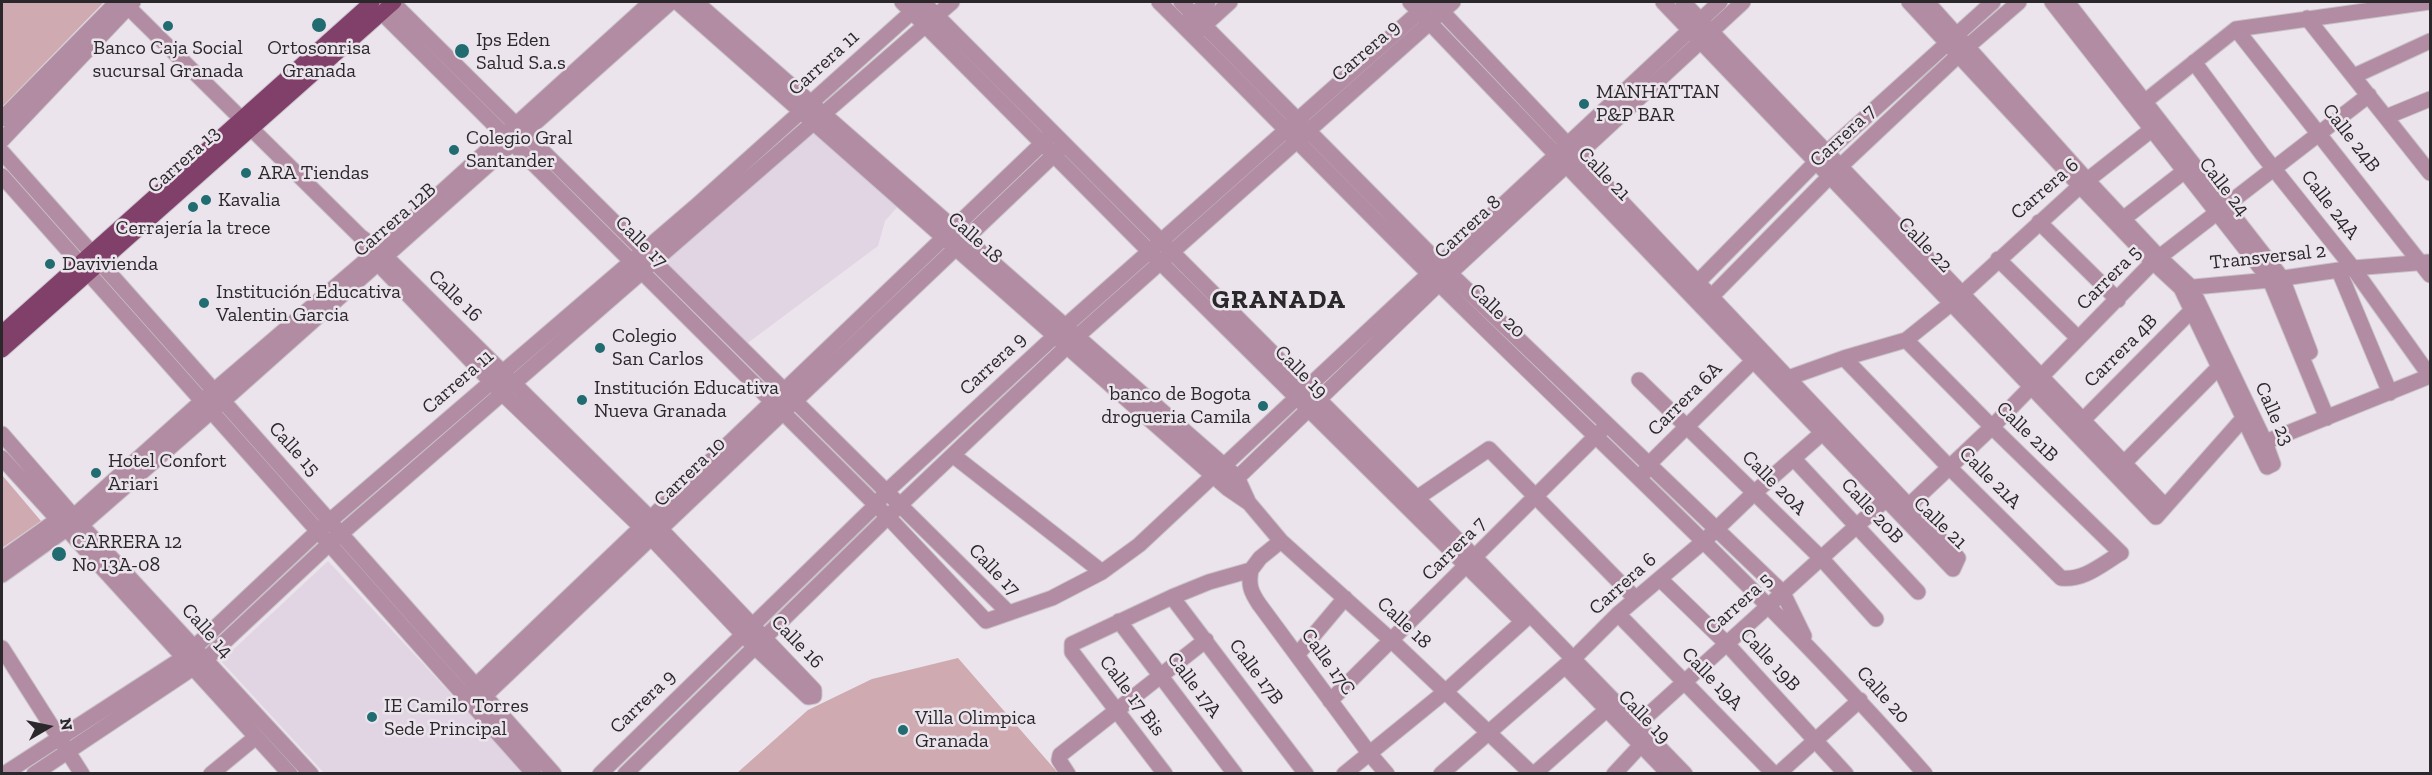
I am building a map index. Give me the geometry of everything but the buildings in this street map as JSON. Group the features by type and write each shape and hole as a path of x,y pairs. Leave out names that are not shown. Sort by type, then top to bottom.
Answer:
{"main road":[{"name":"Carrera 13","path":"2,333 96,258 382,3"},
{"name":"Carrera 13","path":"2,350 84,268"}],"street":[{"name":"Carrera 12B","path":"514,134 651,2"},
{"name":"Carrera 12B","path":"2,559 61,525 77,520 514,134 671,2"},
{"name":"Calle 18","path":"677,2 819,118 949,233 1054,336 1072,342 1218,470 1232,483 1281,541 1391,640 1533,774"},
{"name":"Calle 18","path":"696,2 805,107"},
{"name":"Carrera 11","path":"4,774 59,738 194,659 324,526 637,256 700,213 819,118 951,2"},
{"name":"Calle 20","path":"1159,2 1193,25 1298,130 1595,437 1704,541 1809,647 1860,700 1925,774"},
{"name":"Calle 20","path":"1181,2 1193,25"},
{"path":"1193,25 1208,2"},
{"path":"1193,25 1230,2"},
{"name":"Calle 22","path":"1663,2 1695,24 2161,511"},
{"name":"Calle 22","path":"1683,2 1695,24"},
{"name":"Carrera 8","path":"1009,613 1052,598 1102,572 1140,545 1218,470 1307,398 1567,154 1695,24 1720,2"},
{"name":"Carrera 8","path":"1567,154 1743,2"},
{"name":"Calle 23","path":"1909,2 1953,38"},
{"name":"Calle 23","path":"1927,2 1963,51 2083,183 2156,260 2186,287 2261,444 2331,416"},
{"name":"Carrera 7","path":"1693,287 1822,157 1993,2"},
{"name":"Carrera 7","path":"1707,301 1835,171 2019,2"},
{"name":"Calle 24","path":"2052,2 2140,105"},
{"name":"Calle 24","path":"2067,2 2140,105 2276,279 2331,416"},
{"path":"2140,105 2236,29 2429,2"},
{"path":"2,119 125,3"},
{"path":"2,140 125,3"},
{"name":"Calle 16","path":"125,3 361,237 497,376 515,383 760,643"},
{"name":"Calle 17","path":"382,3 637,256 648,268 778,407 889,518 986,621 1009,613 789,396 648,268"},
{"name":"Carrera 11","path":"34,774 194,659 648,268 805,107 912,5"},
{"name":"Calle 19","path":"912,5 1055,131 1172,251 1307,398"},
{"name":"Calle 21","path":"1432,5 1431,23 1567,154"},
{"name":"Calle 21","path":"1432,5 1567,154 1904,509"},
{"name":"Carrera 9","path":"600,774 876,505 886,492 1054,336 1154,257 1172,251 1432,5"},
{"path":"2307,18 2386,117 2426,158 2430,173"},
{"name":"Calle 19","path":"931,20 1042,143 1154,257 1307,398 1389,480 1411,498 1427,518 1611,705 1641,745 1669,774"},
{"name":"Carrera 9","path":"625,774 1072,342 1154,257 1161,240 1431,23"},
{"name":"Calle 24B","path":"2236,29 2426,262 2430,275"},
{"path":"2354,76 2430,42"},
{"name":"Calle 24A","path":"2194,62 2346,269 2430,376"},
{"name":"Carrera 5","path":"1904,509 1992,427 2156,260 2369,95"},
{"path":"2386,117 2430,99"},
{"name":"Carrera 6","path":"1906,340 1957,298 2083,183 2156,126"},
{"name":"Carrera 10","path":"475,696 778,407 949,233 1055,131"},
{"name":"Carrera 10","path":"789,396 961,244 1066,144"},
{"name":"Calle 15","path":"2,152 218,396 335,539 475,696 554,774"},
{"path":"2123,219 2189,168"},
{"name":"Calle 15","path":"2,176 206,406 324,526"},
{"path":"1001,182 1012,195"},
{"name":"Calle 23","path":"2083,183 2123,219 2156,260"},
{"path":"2039,222 2118,300"},
{"name":"Calle 18","path":"961,244 1066,326 1072,342"},
{"path":"1998,259 2078,338"},
{"name":"Transversal 2","path":"2186,287 2426,262"},
{"path":"2346,269 2390,393"},
{"name":"Calle 20","path":"1439,274 1607,425 1783,593 1809,647"},
{"name":"Carrera 4B","path":"2078,425 2195,307"},
{"path":"1783,382 1844,358 1906,340"},
{"name":"Calle 21B","path":"1906,340 2121,553"},
{"name":"Carrera 6A","path":"1641,481 1649,464 1759,357"},
{"name":"Calle 21A","path":"1844,358 2061,578 2072,579 2084,575 2121,553"},
{"path":"2124,463 2222,364"},
{"name":"Calle 16","path":"497,376 503,394 651,528"},
{"path":"2331,416 2430,376"},
{"name":"Calle 20A","path":"1639,380 1821,558 1876,619"},
{"name":"Carrera 8","path":"1232,483 1307,398"},
{"path":"2161,511 2247,415"},
{"name":"Carrera 7","path":"1330,701 1607,425"},
{"name":"Calle 22","path":"2078,425 2124,463 2161,511"},
{"name":"Carrera 6","path":"1441,774 1569,662 1618,614 1704,541 1827,428"},
{"name":"Calle 14","path":"2,434 194,659 256,737 290,774"},
{"path":"1411,498 1489,449 1636,599"},
{"path":"954,456 1102,572"},
{"name":"Calle 14","path":"2,458 61,525 311,774"},
{"name":"Calle 20B","path":"1794,459 1918,592"},
{"name":"Carrera 5","path":"1637,725 1891,495"},
{"name":"Carrera 12B","path":"2,575 61,525"},
{"path":"1119,621 1209,582 1251,570 1260,558 1281,541"},
{"name":"Calle 17C","path":"1251,570 1249,581 1251,591 1330,701 1387,774"},
{"name":"Calle 19B","path":"1660,579 1727,644 1846,774"},
{"name":"Calle 17B","path":"1172,597 1306,774"},
{"path":"1296,655 1345,598"},
{"name":"Calle 19A","path":"1618,614 1776,774"},
{"path":"1344,774 1446,691 1526,618"},
{"name":"Calle 17 Bis","path":"1119,621 1072,644 1072,652 1165,774"},
{"name":"Calle 17A","path":"1119,621 1235,774"},
{"path":"1068,774 1059,757 1206,640"},
{"path":"2,648 82,774"},
{"name":"Calle 15","path":"475,696 534,774"},
{"path":"1776,774 1860,700"},
{"name":"Calle 19","path":"1611,705 1637,725 1685,774"},
{"path":"1533,774 1611,705"},
{"path":"211,774 256,737"},
{"path":"1614,774 1641,745"}],"shaded area":[{"path":"2,2 104,2 2,107"},
{"path":"813,128 901,203 885,221 878,246 745,345 662,263"},
{"path":"2,475 41,521 2,548"},
{"name":"IE Camilo Torres Sede Principal","path":"328,561 524,773 324,773 221,661"},
{"name":"Villa Olimpica Granada","path":"958,658 1058,773 737,773 808,710 872,679"}],"place":[{"name":"Ortosonrisa Granada","path":"319,25"},
{"name":"Banco Caja Social sucursal Granada","path":"168,26"},
{"name":"Ips Eden Salud S.a.s","path":"462,51"},
{"name":"MANHATTAN P&P BAR","path":"1584,104"},
{"name":"Colegio Gral Santander","path":"454,150"},
{"name":"ARA Tiendas","path":"246,173"},
{"name":"Kavalia","path":"206,200"},
{"name":"Cerrajería la trece","path":"193,207"},
{"name":"Davivienda","path":"50,264"},
{"name":"Institución Educativa Valentin Garcia","path":"204,303"},
{"name":"Colegio San Carlos","path":"600,348"},
{"name":"Institución Educativa Nueva Granada","path":"582,400"},
{"name":"banco de Bogota drogueria Camila","path":"1263,406"},
{"name":"Hotel Confort Ariari","path":"96,473"},
{"name":"CARRERA 12 No 13A-08","path":"59,554"},
{"name":"IE Camilo Torres Sede Principal","path":"372,717"},
{"name":"Villa Olimpica Granada","path":"903,730"}],"district":[{"name":"GRANADA","path":"1279,301"}]}
